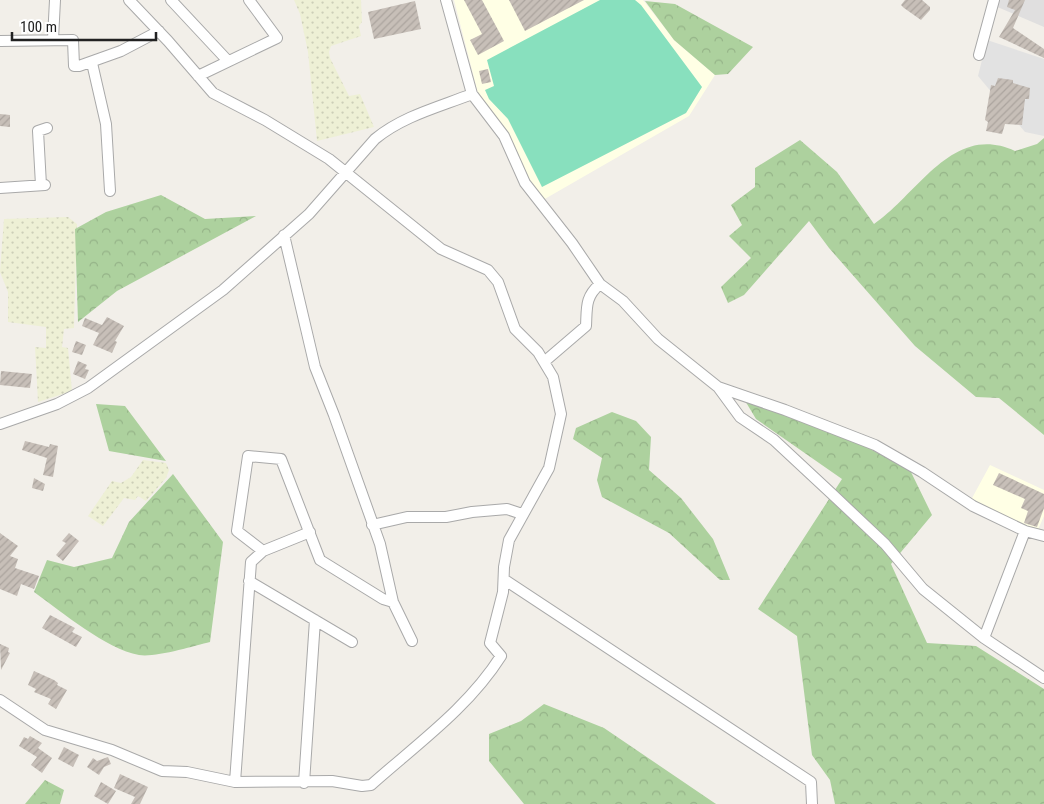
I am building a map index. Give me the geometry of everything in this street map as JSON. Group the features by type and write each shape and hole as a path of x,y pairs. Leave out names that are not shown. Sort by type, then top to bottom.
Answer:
{"street":[{"path":"53,39 55,0"},
{"path":"0,700 45,730 112,750 162,771 187,772 235,782 332,782 362,786 371,785 450,719 487,678 501,656 490,643 505,580 504,567 509,540 549,468 561,414 553,377 544,362 515,329 498,282 488,270 441,249 329,159 265,120 213,93 129,0"},
{"path":"171,0 228,61"},
{"path":"198,76 277,38 249,0"},
{"path":"446,0 472,94 504,136 525,183 572,243 600,284 623,301 658,339 718,387 740,417 774,440 885,544 923,589 984,638 1044,678"},
{"path":"979,55 994,0"},
{"path":"0,41 73,40 74,66 92,63 159,31"},
{"path":"92,63 106,124 110,191"},
{"path":"0,424 57,404 88,388 223,290 309,214 375,139 387,129 402,121 472,94"},
{"path":"0,188 43,185 38,131 47,128"},
{"path":"284,235 315,367 380,544 393,602 412,641"},
{"path":"544,362 586,326 587,303 590,292 600,284"},
{"path":"718,387 785,410 874,445 922,472 973,506 1025,531 1044,536"},
{"path":"263,551 237,531 248,456 281,459 320,560 383,599 393,602"},
{"path":"372,524 407,517 446,517 472,512 507,509 522,514"},
{"path":"984,638 1025,531"},
{"path":"235,782 251,562 263,551 310,532"},
{"path":"505,580 811,782 812,804"},
{"path":"249,581 352,642"},
{"path":"304,782 315,620"}],"shaded area":[{"path":"294,0 361,0 362,22 359,26 361,36 331,46 329,52 330,58 349,96 360,94 374,127 317,141 308,52 300,14"},
{"path":"454,0 643,0 674,40 715,75 689,116 543,200 527,180 479,97"},
{"path":"989,0 1044,0 1044,27 988,3"},
{"path":"987,40 1044,59 1044,136 1025,132 978,76"},
{"path":"68,217 77,224 74,328 64,329 62,347 68,348 72,391 38,402 35,347 46,348 46,327 8,322 8,292 0,272 4,219"},
{"path":"143,460 166,463 169,470 166,478 146,501 138,496 135,500 124,498 103,526 88,516 112,481 121,483 131,477"},
{"path":"990,465 1044,490 1044,516 1037,532 971,500"}],"green space":[{"path":"600,0 635,0 641,5 702,87 686,113 542,187 508,119 489,99 485,90 494,86 487,60"},
{"path":"645,1 675,4 753,47 728,74 715,75 674,40"},
{"path":"1044,138 1044,435 999,398 976,397 915,346 829,248 809,221 744,295 728,303 721,287 751,258 729,236 742,225 731,205 755,187 755,168 800,140 837,172 874,224 938,165 955,153 973,146 993,145 1015,151 1037,144"},
{"path":"161,195 205,219 256,216 117,291 78,322 75,229 106,212"},
{"path":"744,399 861,444 910,470 932,515 891,564 927,643 976,646 1044,689 1044,804 835,804 830,780 812,755 797,636 758,609 842,479 756,419"},
{"path":"96,404 125,406 166,461 109,451"},
{"path":"612,412 636,421 651,437 649,470 681,498 713,539 730,580 720,580 669,533 602,497 597,480 602,458 573,439 576,428"},
{"path":"173,474 223,542 210,642 164,653 139,655 99,638 34,592 47,560 74,567 112,558 129,522"},
{"path":"544,704 604,728 716,804 524,804 489,761 489,734 521,721"},
{"path":"45,780 64,790 60,804 25,804"}],"building":[{"path":"464,0 482,0 504,41 478,55 470,40 482,34"},
{"path":"509,0 584,0 525,31"},
{"path":"905,0 922,0 930,7 930,10 921,20 901,5"},
{"path":"1009,0 1025,0 1013,28 1044,49 1044,58 999,37 1015,10 1007,7"},
{"path":"415,1 421,29 374,39 368,12"},
{"path":"488,69 491,82 482,84 479,71"},
{"path":"998,78 1013,80 1013,83 1030,88 1029,99 1025,99 1022,125 1005,124 1002,134 986,131 988,122 985,120 991,85 995,86"},
{"path":"0,114 10,115 10,127 0,126"},
{"path":"107,317 124,326 115,341 117,342 112,353 93,345 99,333 82,326 85,318 102,325"},
{"path":"76,341 86,345 82,355 72,352"},
{"path":"78,361 87,365 85,369 89,370 85,379 73,374"},
{"path":"1,371 32,374 30,388 0,385"},
{"path":"25,441 49,447 50,444 58,446 53,477 43,475 47,458 22,450"},
{"path":"999,473 1044,494 1044,508 1037,527 1024,523 1028,511 1021,508 1025,499 993,485"},
{"path":"34,478 45,484 43,491 32,488"},
{"path":"0,533 18,546 10,556 18,559 15,568 39,576 34,589 21,584 17,596 0,589"},
{"path":"69,533 79,541 63,561 56,555 66,543 62,541"},
{"path":"50,615 75,628 72,632 82,637 76,647 42,628"},
{"path":"0,644 9,648 8,652 10,653 1,670"},
{"path":"34,671 54,680 58,683 57,685 67,690 56,709 48,704 51,699 34,692 36,689 28,685"},
{"path":"30,736 42,743 38,748 52,758 42,773 31,765 37,757 19,746 24,737 28,739"},
{"path":"64,747 79,755 73,767 58,759"},
{"path":"108,757 111,764 104,767 99,775 87,767 93,758 97,761"},
{"path":"120,774 148,787 140,804 131,804 135,797 114,788"},
{"path":"101,782 116,791 108,804 94,796"}]}
